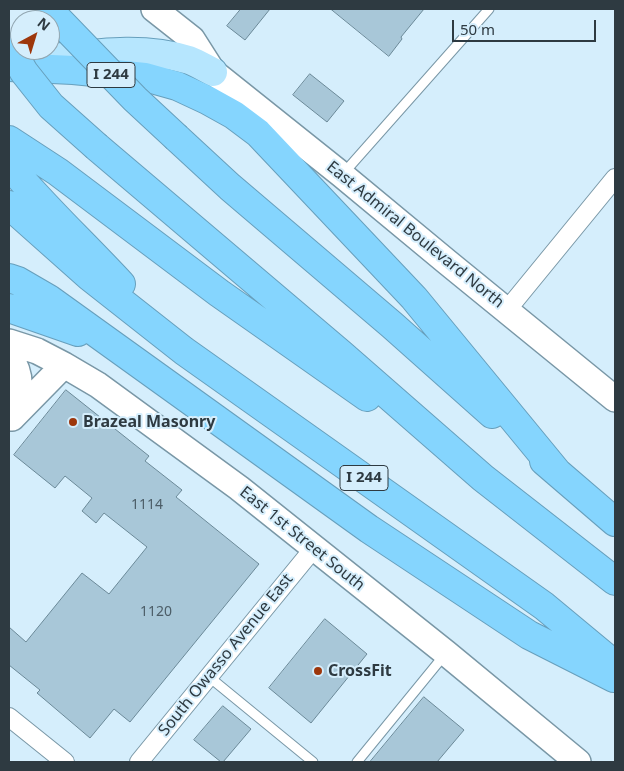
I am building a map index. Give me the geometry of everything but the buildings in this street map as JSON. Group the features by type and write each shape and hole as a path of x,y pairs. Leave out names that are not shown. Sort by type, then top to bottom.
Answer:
{"highway":[{"name":"I 244","path":"48,9 128,92 230,187 392,325 615,522"},
{"path":"9,46 24,72 51,106 483,478"},
{"path":"9,67 73,70 145,77 177,86 207,100 250,127 286,162 414,298 557,472"},
{"path":"9,140 58,172 219,293 483,478 615,581"},
{"path":"9,166 184,351"},
{"name":"I 244","path":"9,205 90,277 184,351 544,606 615,665"},
{"path":"9,278 18,281 49,299 369,529 521,630 615,678"},
{"path":"9,308 110,344"}],"main road":[{"path":"9,63 121,51 157,52 190,60 214,72"}],"street":[{"name":"East Admiral Boulevard North","path":"154,9 192,39 214,72 615,399"},
{"path":"507,310 613,185"},
{"name":"East 1st Street South","path":"9,342 64,364 98,385 225,477 446,653 578,762"},
{"path":"9,356 15,364 20,384 10,420"},
{"path":"10,420 64,364"},
{"name":"South Owasso Avenue East","path":"139,762 314,548"},
{"path":"9,717 65,762"}],"lane":[{"path":"342,175 489,9"},
{"path":"357,762 446,653"},
{"path":"208,676 313,762"}],"place":[{"name":"Brazeal Masonry","path":"73,422"},
{"name":"CrossFit","path":"318,671"}]}
